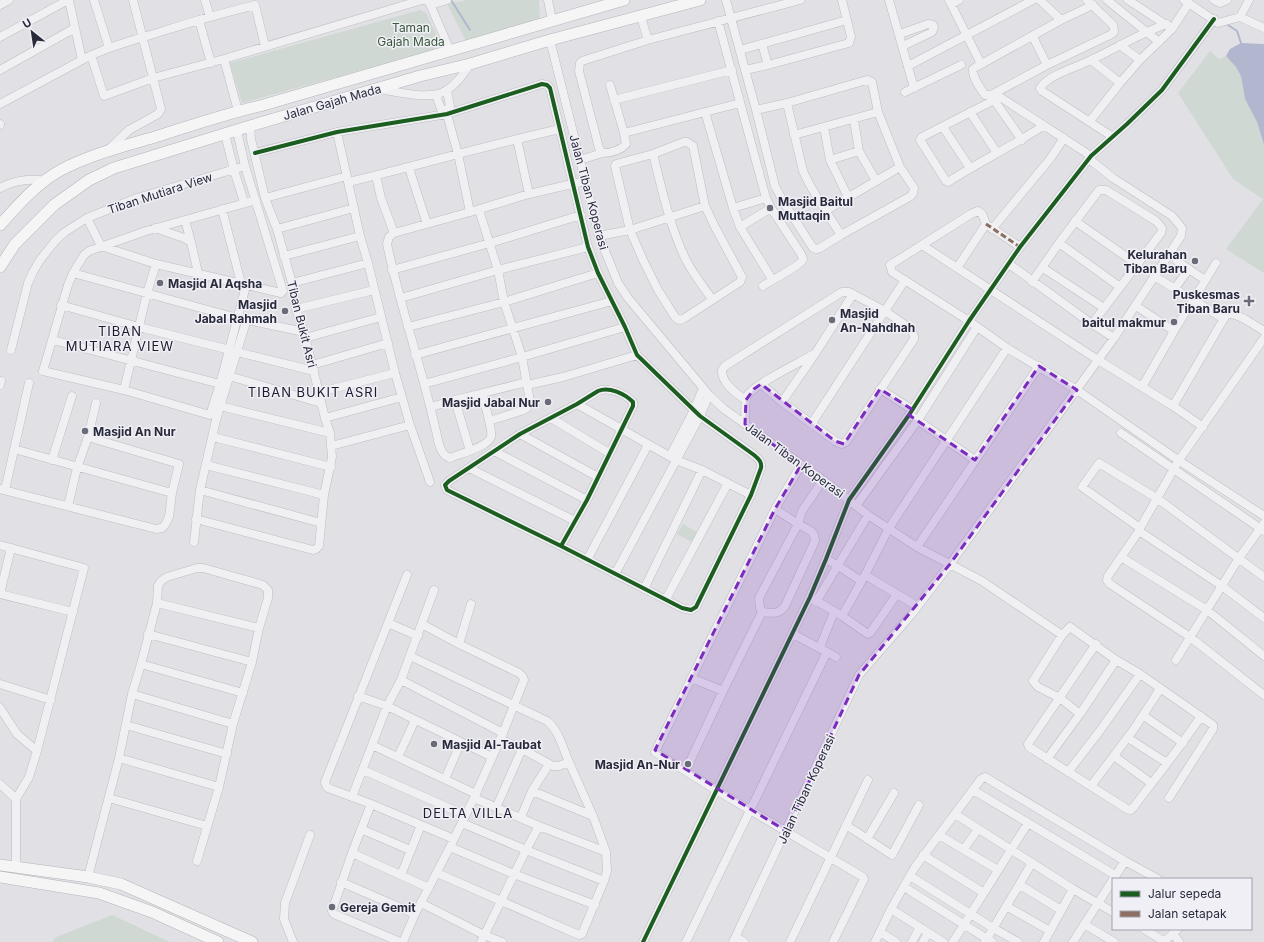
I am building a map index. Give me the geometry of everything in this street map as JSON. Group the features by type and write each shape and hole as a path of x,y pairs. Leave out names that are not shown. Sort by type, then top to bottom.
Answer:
{"highway":[{"name":"Jalan Gajah Mada","path":"0,225 45,181 61,170 106,152 238,111 260,106 624,0"},
{"name":"Jalan Gajah Mada","path":"0,268 15,244 61,198 88,180 114,168 225,134 238,136 250,126 420,76 470,64 550,40 641,17 688,2 700,0"},
{"path":"415,61 420,76"},
{"path":"0,861 16,867"},
{"path":"0,865 88,876 121,884 252,942"},
{"path":"0,878 99,893 134,905 218,942"},
{"path":"182,925 190,914"}],"street":[{"path":"0,5 9,0"},
{"path":"0,37 68,0 82,60"},
{"path":"94,0 109,48"},
{"path":"106,152 129,130 160,112 161,105 133,0"},
{"path":"205,0 210,17"},
{"path":"91,55 104,96 153,78 224,59 422,0 427,1 431,5 450,50"},
{"path":"548,0 552,20"},
{"path":"726,0 778,192 813,248 820,248 914,193 914,188 900,167 878,112 874,88 872,82 869,80 756,110"},
{"path":"602,153 599,148 579,70 580,63 586,58 800,0"},
{"path":"745,70 849,43 851,37 842,0"},
{"path":"889,0 900,34 914,88"},
{"path":"908,66 1033,0"},
{"path":"1040,0 1061,20"},
{"path":"1107,0 1159,42"},
{"path":"1128,0 1169,27"},
{"path":"1214,0 1220,3 1227,0"},
{"path":"1240,17 1249,0"},
{"path":"431,5 443,1"},
{"path":"953,1 981,64"},
{"path":"1090,121 1140,60 1159,42 1186,2 1219,21"},
{"path":"1090,3 1113,25 1114,32 991,95 985,95 972,71 976,67 1033,37 1061,20 1090,3"},
{"path":"0,104 91,55 109,48 199,20 255,5 265,46"},
{"path":"641,17 648,40"},
{"path":"813,600 826,559 849,500 911,412 969,321 1020,247 1090,158 1162,90 1219,21 1240,17 1264,28"},
{"path":"199,20 210,63"},
{"path":"740,50 847,20"},
{"path":"718,21 766,198 803,259 799,265 772,279 764,286"},
{"path":"900,34 928,24 933,25 934,27 932,32 903,46"},
{"path":"1113,137 1042,91 1040,88 1049,79 1091,60 1147,31 1169,27"},
{"path":"0,70 75,28"},
{"path":"1033,37 1047,65"},
{"name":"Jalan Tiban Koperasi","path":"550,40 599,236 618,283 628,298 706,392 724,409 823,480 868,515 917,547 950,564 860,674 735,940"},
{"path":"762,44 768,65"},
{"path":"1120,45 1140,60"},
{"path":"224,59 238,111"},
{"path":"1091,60 1120,83"},
{"path":"377,89 436,95 447,90 460,79 470,64"},
{"path":"906,92 961,65"},
{"path":"614,100 732,70"},
{"path":"255,153 337,132 446,112 542,84 546,84 550,88 588,246 598,273 625,326 637,355 697,413 760,460 761,464 761,468 751,495 696,607 691,610 666,600 447,490 445,485 520,434 602,389 611,390 628,398 633,402 633,406 587,500 561,546"},
{"path":"580,160 614,151 626,144 610,85"},
{"path":"446,112 450,106 447,90"},
{"path":"436,95 441,109 446,112 458,154 470,212"},
{"path":"1043,126 1022,140 970,168 948,182 920,140 922,137 1000,98 1064,138 1113,178 1172,216 1180,224 1183,232 1114,338 950,564 982,581 1062,635"},
{"path":"994,100 1022,140"},
{"path":"624,133 740,103"},
{"path":"787,103 805,176 841,235"},
{"path":"705,112 732,208 740,227 772,279"},
{"path":"794,134 854,120 878,112"},
{"path":"970,112 997,153"},
{"path":"854,120 859,151 876,181"},
{"name":"Tiban Bukit Asri","path":"196,519 313,550 316,549 319,546 324,495 331,467 330,433 321,403 320,392 305,335 296,309 292,284 277,229 265,198 251,139 250,126"},
{"path":"824,127 830,160 848,197"},
{"path":"943,127 970,168"},
{"path":"265,198 348,179 376,176 560,129"},
{"path":"337,132 360,236 395,373 410,425 430,482"},
{"path":"225,134 244,202"},
{"path":"87,218 101,246 156,264 281,293 283,291 245,166 238,136 251,139"},
{"path":"957,268 989,227 1050,159 1064,138"},
{"path":"517,139 529,194"},
{"path":"684,142 687,142 693,146 705,206 742,277 740,282 683,319 677,319 658,290 643,260 630,230 615,166 616,164 653,154 684,142"},
{"path":"830,160 859,151"},
{"path":"653,154 670,218 687,262 712,299"},
{"name":"Tiban Mutiara View","path":"11,350 28,283 40,260 56,240 87,218 137,198 245,166"},
{"path":"825,211 900,167"},
{"path":"409,168 427,224"},
{"path":"376,176 381,198 394,233"},
{"path":"0,188 24,179 45,181"},
{"path":"482,394 492,433 490,440 470,451 450,458 443,455 431,407 415,355 401,298 392,270 387,244 389,237 394,233 478,210 529,194 585,181"},
{"path":"1032,282 1075,221 1096,194 1102,189 1156,221 1162,228 1161,232 1138,265 1092,324"},
{"path":"732,208 766,198"},
{"path":"256,200 244,202 154,228 86,252 73,273 68,285 43,371 124,390 210,415 233,351 248,320 305,335 381,317"},
{"path":"599,236 630,230 705,206"},
{"path":"277,229 354,208"},
{"path":"740,227 771,208"},
{"path":"194,542 200,490 220,406 229,376 243,284 222,209"},
{"path":"478,210 490,243 498,270 504,302 514,328 522,357 530,401 527,408 524,410 488,421"},
{"path":"1020,247 989,227 982,214 978,211 890,265 892,272 969,321 1007,348 1077,390 1264,516"},
{"path":"392,270 490,243 581,215"},
{"path":"185,220 198,273"},
{"path":"1075,221 1138,265"},
{"path":"154,228 184,238 191,242"},
{"path":"284,256 360,236"},
{"path":"1059,243 1120,287"},
{"path":"922,244 1098,360 1174,406 1203,427"},
{"path":"401,298 588,246"},
{"path":"1177,261 1206,280"},
{"path":"292,284 368,263"},
{"path":"1142,387 1193,299 1216,263"},
{"path":"124,390 147,292 156,264"},
{"path":"1009,264 1032,282 1114,338"},
{"path":"1042,268 1104,308"},
{"path":"1175,288 1189,269"},
{"path":"73,273 147,292 237,318"},
{"path":"408,327 504,302 598,273"},
{"path":"1154,276 1224,319"},
{"path":"812,423 905,280"},
{"path":"296,309 374,290"},
{"path":"746,400 732,390 723,376 722,370 725,366 842,292 846,291 885,311 911,330 914,336 914,339 846,442 842,444 835,441 782,402 761,384"},
{"path":"782,402 815,354 852,294"},
{"path":"415,355 612,301"},
{"path":"61,305 233,351 313,368 388,342"},
{"path":"1136,306 1174,331"},
{"path":"1174,406 1228,314 1236,315 1264,331"},
{"path":"424,384 522,357 625,326"},
{"path":"856,506 918,420 977,327"},
{"path":"1264,338 1179,460 1158,498 1108,576 1107,580 1110,584 1190,637 1264,695"},
{"path":"53,340 220,384"},
{"path":"686,942 750,809 838,614 863,578 889,528 1007,348"},
{"path":"745,424 746,400 748,395 761,384 815,354"},
{"path":"431,407 527,383 563,377 637,355"},
{"path":"917,547 1039,366"},
{"path":"320,392 395,373"},
{"path":"229,376 321,403"},
{"path":"29,383 14,449 2,489 156,529 162,528 170,517 172,493 180,464 88,438"},
{"path":"880,389 911,412 918,420 975,460"},
{"path":"615,574 697,413 706,392"},
{"path":"52,460 72,396"},
{"path":"325,418 402,398"},
{"path":"455,400 470,451"},
{"path":"68,506 77,468 88,438 96,403"},
{"path":"577,404 648,445 751,495"},
{"path":"220,406 330,433"},
{"path":"551,418 609,453"},
{"path":"331,446 410,425"},
{"path":"1121,433 1174,470 1263,527 1239,558 1176,660"},
{"path":"520,434 598,477"},
{"path":"213,437 331,467"},
{"path":"587,560 648,445"},
{"path":"14,449 77,468 172,493"},
{"path":"494,451 587,500"},
{"path":"1264,577 1158,498 1099,463 1082,487 1139,529 1222,586 1264,618"},
{"path":"206,465 324,495"},
{"path":"801,465 775,509 655,752 864,878 833,942"},
{"path":"468,468 575,521"},
{"path":"644,589 702,470"},
{"path":"686,770 762,612 759,598 798,524 802,510 823,480"},
{"path":"666,600 728,483"},
{"path":"200,490 321,523"},
{"path":"762,612 777,613 782,610 815,541 814,535 811,531 775,509"},
{"path":"643,942 793,634 813,600 868,515"},
{"path":"0,545 84,568 30,777 16,799 16,867"},
{"path":"11,548 0,594 73,612"},
{"path":"1121,557 1207,610 1264,656"},
{"path":"826,559 898,594 917,606"},
{"path":"88,876 119,758 132,694 157,603 158,586 161,581 167,577 190,569 204,568 266,587 269,594 259,628 252,662 233,724 219,787 197,861"},
{"path":"407,575 325,782 328,788 371,804 454,839"},
{"path":"352,797 387,706 401,680 434,590"},
{"path":"813,600 870,634 898,594"},
{"path":"157,603 259,628"},
{"path":"459,644 471,604"},
{"path":"388,623 418,636"},
{"path":"371,804 341,882 332,913 402,942 475,796 524,680 522,675 422,624"},
{"path":"1080,714 1060,698 1038,687 1032,681 1062,635 1072,627 1116,660 1140,674 1213,725 1214,729 1169,798"},
{"path":"148,634 252,662"},
{"path":"793,634 836,657"},
{"path":"1096,644 1028,744 1029,747 1127,809 1131,810 1183,743 1201,716"},
{"path":"410,656 551,724 557,733 593,816 606,852 607,871 604,881 584,932 578,935 437,873"},
{"path":"1047,759 1080,714 1116,660"},
{"path":"141,664 243,693"},
{"path":"1068,772 1099,732 1140,674"},
{"path":"691,678 723,691"},
{"path":"401,680 549,764 556,767 569,762"},
{"path":"0,684 51,700"},
{"path":"1091,786 1144,716 1160,689"},
{"path":"132,694 233,724"},
{"path":"358,696 387,706 492,756"},
{"path":"0,708 17,734 37,752"},
{"path":"1144,716 1183,743"},
{"path":"398,757 415,720"},
{"path":"126,725 227,754"},
{"path":"1128,738 1167,763"},
{"path":"444,779 461,742"},
{"path":"372,745 444,779 496,808 606,852"},
{"path":"496,808 522,749"},
{"path":"1114,756 1151,783"},
{"path":"119,758 219,787"},
{"path":"521,818 532,791 549,764"},
{"path":"363,770 526,850 604,881"},
{"path":"875,942 891,909 923,855 981,779 985,777 1156,878"},
{"path":"790,942 868,780"},
{"path":"0,784 16,799"},
{"path":"973,790 1115,875"},
{"path":"532,791 593,816"},
{"path":"867,840 894,793"},
{"path":"109,798 207,826"},
{"path":"846,825 892,855 919,804"},
{"path":"955,814 1097,904 1112,912"},
{"path":"953,942 1028,823"},
{"path":"401,875 421,825"},
{"path":"483,939 539,826"},
{"path":"361,829 410,850"},
{"path":"964,849 978,829"},
{"path":"293,942 284,919 285,903 310,835"},
{"path":"939,835 998,870"},
{"path":"450,848 595,905"},
{"path":"352,853 428,888"},
{"path":"923,855 984,893"},
{"path":"1113,878 1125,861"},
{"path":"907,882 911,892 988,941 993,928 1032,863"},
{"path":"1073,942 1112,880"},
{"path":"341,882 415,914"},
{"path":"907,882 971,914 1018,942"},
{"path":"1020,885 1061,910"},
{"path":"1044,942 1073,889"},
{"path":"421,903 483,939 502,942"},
{"path":"1006,906 1050,931"},
{"path":"891,909 943,942"},
{"path":"1084,924 1114,942"},
{"path":"912,942 920,928"},
{"path":"1146,930 1165,942 1176,931 1179,942"},
{"path":"880,932 896,942"},
{"path":"923,942 928,933"},
{"path":"735,940 744,942"}],"highlighted area":[{"path":"1039,366 1077,390 950,564 859,675 786,831 655,750 775,509 801,465 745,424 746,400 754,389 761,384 835,441 844,444 880,389 913,410 909,415 975,460"}],"green space":[{"path":"467,0 539,0 540,21 466,41 447,4"},
{"name":"Taman Gajah Mada","path":"420,10 426,13 438,38 438,45 434,50 242,103 230,63"},
{"path":"1210,51 1219,59 1226,56 1236,67 1241,76 1245,99 1257,122 1264,145 1264,273 1226,249 1263,199 1233,179 1178,93"},
{"path":"683,524 697,532 692,542 677,534"},
{"path":"112,915 170,942 53,942 54,938"}],"water":[{"path":"1241,43 1264,44 1264,145 1257,122 1245,99 1241,76 1236,67 1226,56 1230,49"}],"waterway":[{"path":"451,0 470,30"},
{"path":"1225,23 1237,31 1241,43"}],"marked path":[{"path":"986,224 1020,247"}],"cycle path":[{"path":"643,942 810,597 849,500 909,415 969,321 1020,247 1091,156 1162,90 1214,19"},
{"path":"255,153 337,132 447,114 542,84 547,85 550,88 588,247 598,273 637,355 700,416 754,455 761,464 761,468 751,495 696,607 691,610 682,608 447,490 445,485 520,434 577,404 598,391 607,389 626,396 633,402 633,406 587,500 561,546"}],"place":[{"name":"Masjid Baitul Muttaqin","path":"770,208"},
{"name":"Kelurahan Tiban Baru","path":"1195,261"},
{"name":"Masjid Al Aqsha","path":"160,283"},
{"name":"Puskesmas Tiban Baru","path":"1249,301"},
{"name":"Masjid Jabal Rahmah","path":"285,311"},
{"name":"Masjid An-Nahdhah","path":"832,320"},
{"name":"baitul makmur","path":"1174,322"},
{"name":"Masjid Jabal Nur","path":"548,402"},
{"name":"Masjid An Nur","path":"85,431"},
{"name":"Masjid Al-Taubat","path":"434,744"},
{"name":"Masjid An-Nur","path":"688,764"},
{"name":"Gereja Gemit","path":"332,907"}],"district":[{"name":"TIBAN MUTIARA VIEW","path":"120,338"},
{"name":"TIBAN BUKIT ASRI","path":"313,392"},
{"name":"DELTA VILLA","path":"468,813"}]}
